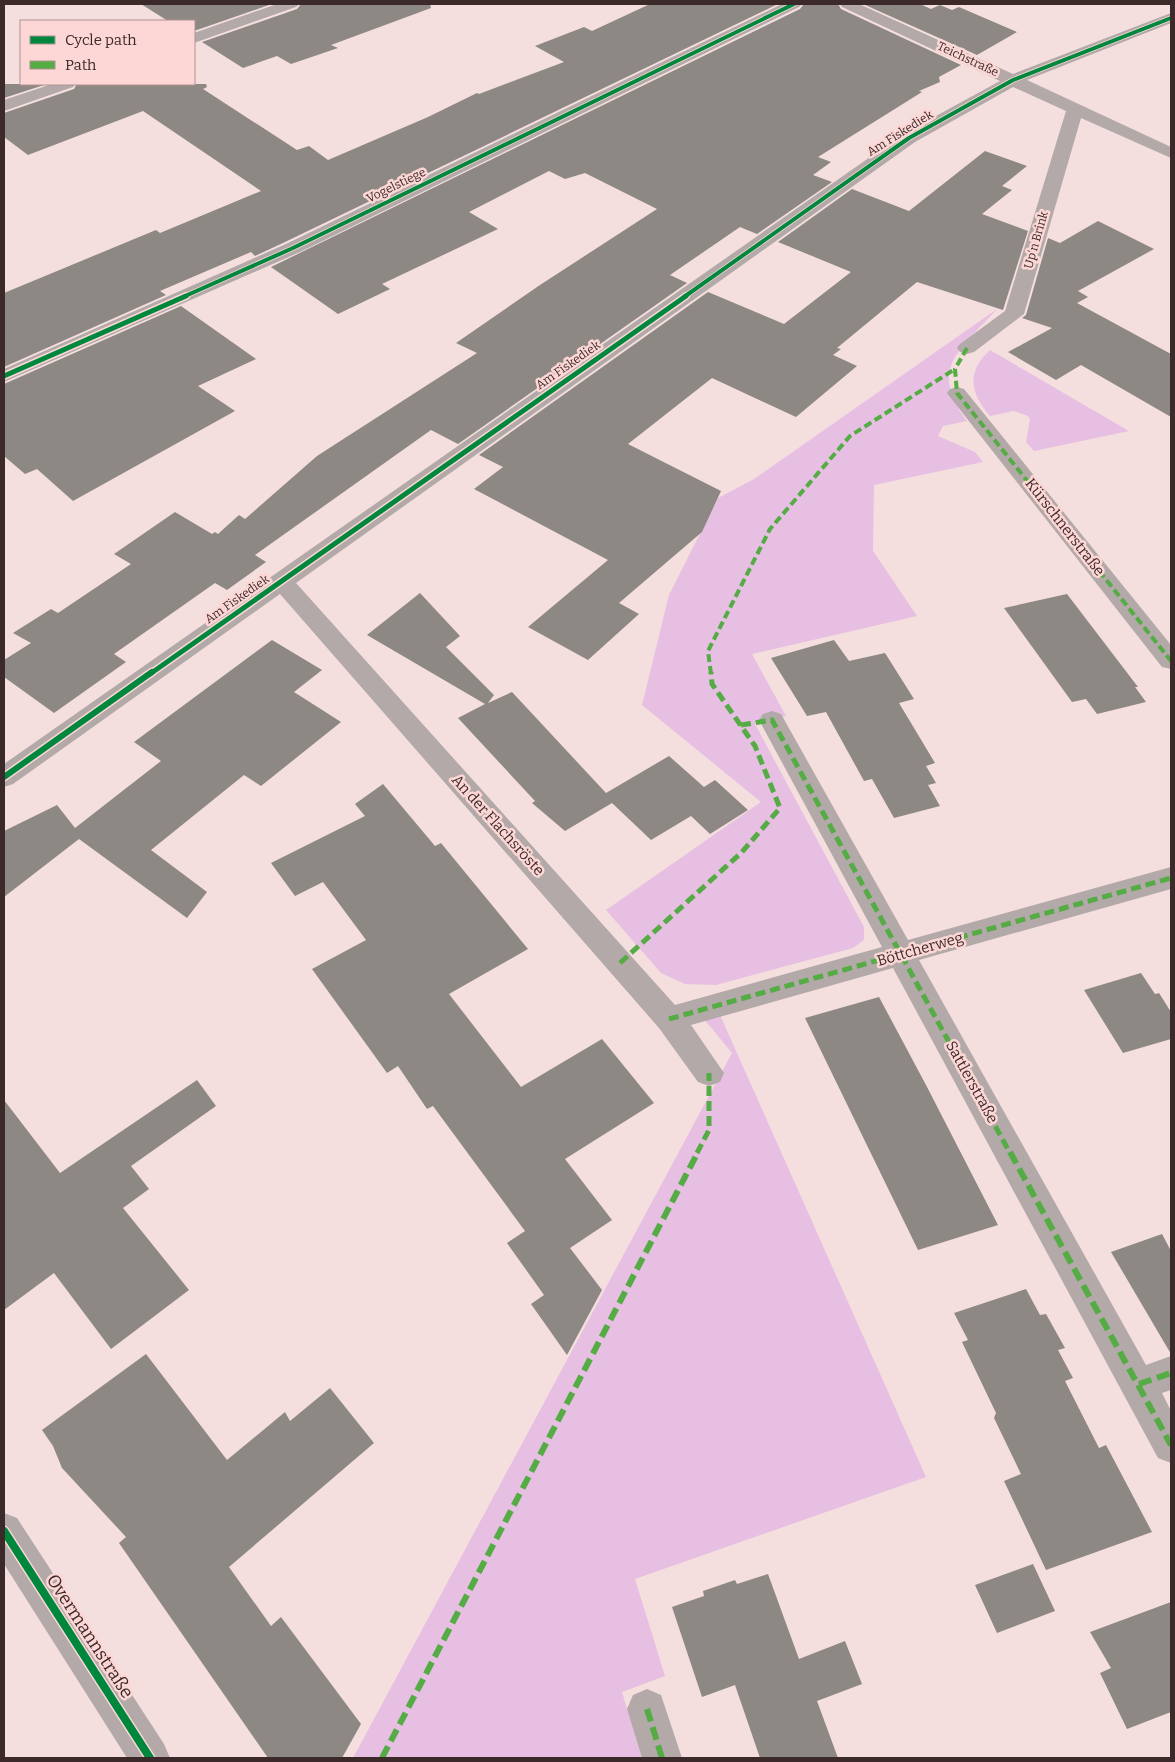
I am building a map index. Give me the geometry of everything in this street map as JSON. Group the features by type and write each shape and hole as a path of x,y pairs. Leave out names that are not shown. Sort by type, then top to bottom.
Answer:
{"street":[{"path":"195,38 291,4"},
{"name":"Vogelstiege","path":"4,376 292,248 794,4"},
{"name":"Teichstraße","path":"847,4 1171,153"},
{"name":"Am Fiskediek","path":"4,777 908,138 1013,80 1171,18"},
{"path":"1072,108 1064,83 1066,70 1076,56"},
{"path":"4,106 64,85"},
{"name":"Up'n Brink","path":"967,348 1014,314 1072,108"},
{"name":"Kürschnerstraße","path":"957,393 1171,661"},
{"name":"An der Flachsröste","path":"281,582 668,1019 709,1073"},
{"name":"Sattlerstraße","path":"772,720 1171,1445"},
{"name":"Böttcherweg","path":"668,1019 902,955 1171,878"},
{"path":"1139,1384 1171,1372"},
{"name":"Overmannstraße","path":"4,1531 150,1758"},
{"path":"647,1709 662,1758"}],"shaded area":[{"path":"997,309 961,348 949,373 950,387 955,403 967,421 943,426 938,436 975,452 983,462 874,485 873,551 917,616 752,654 786,716 755,724 864,927 864,940 853,948 716,985 685,984 661,973 606,910 761,802 642,705 669,595 718,498 754,479"},
{"path":"990,350 1129,431 1034,451 1026,442 1030,419 1028,416 1014,411 990,416 978,399 975,391 974,374 982,358"},
{"path":"720,1015 926,1477 635,1579 665,1676 622,1692 642,1758 353,1758 732,1053 704,1019"}],"building":[{"path":"141,4 272,4 195,31 195,20 166,20"},
{"path":"301,4 430,4 431,8 331,45 338,48 291,64 277,56 243,68 202,42 297,9"},
{"path":"650,4 778,4 285,242 255,256 251,252 160,291 166,295 4,367 4,293 156,230 160,233 261,191 143,111 28,155 4,137 4,113 74,89 76,85 206,84 207,87 203,89 297,150 309,146 328,160 428,117 477,93 479,94 564,62 535,46 584,27 592,31"},
{"path":"804,4 838,4 841,9 961,65 939,77 940,82 919,91 922,92 818,157 831,162 813,175 832,182 757,234 740,227 670,275 687,283 458,444 431,430 255,555 266,562 227,590 215,583 114,654 126,662 54,713 4,677 4,660 31,643 13,633 51,609 58,613 131,564 114,554 175,512 212,534 215,532 218,534 239,515 245,519 317,456 477,353 456,343 540,285 657,209 585,173 565,179 549,171 469,212 498,229 382,284 390,289 338,314 271,267 800,9"},
{"path":"863,4 920,4 931,9 940,5 952,10 959,7 1017,32 977,55"},
{"path":"4,84 44,85 4,98"},
{"path":"985,151 1027,166 1002,186 1012,190 982,214 1028,231 1003,310 917,282 837,348 841,349 833,355 857,366 796,417 712,378 628,444 721,491 702,532 619,603 639,614 588,660 528,627 608,560 474,489 503,467 479,455 708,292 784,324 851,272 778,242 852,189 909,211"},
{"path":"1098,221 1154,249 1078,291 1088,297 1077,303 1171,354 1171,417 1081,365 1056,380 1008,352 1052,328 1022,318 1026,315 1048,238 1060,243"},
{"path":"181,306 256,359 198,386 235,411 73,501 37,469 25,474 4,456 4,384"},
{"path":"420,593 460,636 446,647 494,695 488,703 512,692 606,793 669,756 704,787 715,780 748,810 710,834 691,816 651,840 612,803 565,831 532,803 535,801 458,718 485,704 367,635"},
{"path":"1067,594 1138,687 1135,687 1146,702 1097,714 1086,699 1072,702 1004,608"},
{"path":"272,640 322,670 294,692 341,722 261,786 244,775 151,850 207,892 187,918 79,839 4,897 4,831 57,805 75,828 161,761 134,742"},
{"path":"834,640 849,661 885,653 914,699 899,703 935,763 926,766 936,783 928,785 940,806 894,818 872,779 864,781 826,712 807,716 771,658"},
{"path":"383,784 435,846 441,843 528,949 449,994 521,1087 602,1039 654,1103 565,1159 612,1220 570,1248 602,1290 567,1355 531,1304 544,1295 507,1243 525,1231 433,1106 427,1109 398,1066 387,1073 312,969 366,940 323,882 295,896 271,863 365,816 355,804"},
{"path":"1141,973 1155,994 1159,993 1171,1012 1171,1039 1123,1053 1084,990"},
{"path":"879,997 998,1225 918,1250 805,1018"},
{"path":"197,1080 216,1106 131,1166 149,1189 123,1208 189,1290 111,1349 54,1273 4,1310 4,1100 60,1173"},
{"path":"1162,1234 1171,1251 1171,1354 1111,1252"},
{"path":"1026,1289 1040,1315 1046,1314 1065,1348 1058,1350 1073,1378 1065,1381 1099,1448 1106,1445 1152,1532 1046,1570 1004,1481 1021,1474 994,1418 996,1413 962,1342 968,1340 954,1313"},
{"path":"146,1354 227,1460 285,1412 290,1421 330,1388 374,1443 229,1567 271,1626 281,1617 361,1724 342,1758 268,1758 119,1543 126,1537 62,1468 53,1446 42,1430"},
{"path":"1033,1564 1055,1611 997,1633 975,1585"},
{"path":"768,1574 799,1659 845,1641 862,1684 817,1701 838,1758 760,1758 735,1685 702,1697 672,1607 704,1596 703,1591 735,1580 737,1584"},
{"path":"1171,1602 1171,1712 1127,1729 1100,1673 1111,1668 1090,1632"}],"marked path":[{"path":"967,348 955,369 957,393 1171,661"},
{"path":"620,963 742,852 780,808 755,746 712,684 708,651 770,529 850,436 955,369"},
{"path":"741,725 772,720 1171,1445"},
{"path":"669,1019 1171,878"},
{"path":"382,1758 709,1130 709,1073"},
{"path":"1139,1384 1171,1373"},
{"path":"647,1709 662,1758"}],"cycle path":[{"path":"4,376 293,248 794,4"},
{"path":"4,777 909,138 1013,80 1171,18"},
{"path":"4,1531 150,1758"}]}
